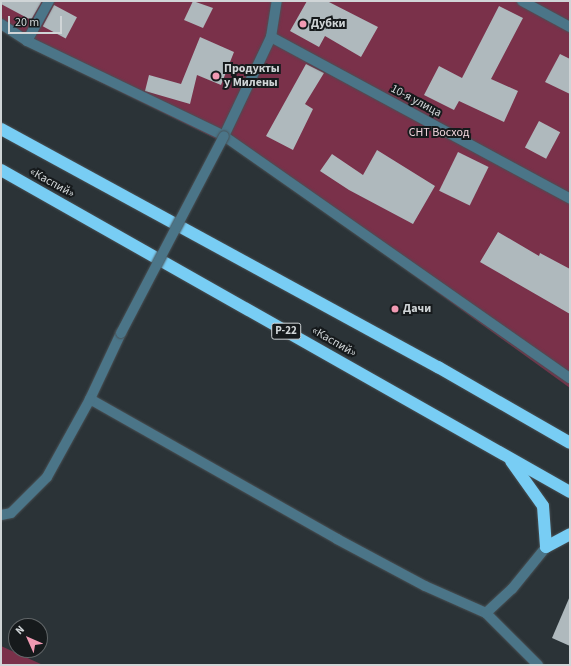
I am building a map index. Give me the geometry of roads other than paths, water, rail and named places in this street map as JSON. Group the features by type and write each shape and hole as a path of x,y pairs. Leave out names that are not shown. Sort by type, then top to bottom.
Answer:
{"highway":[{"name":"«Каспий»","path":"1,129 438,366 570,443"},
{"name":"«Каспий»","path":"1,170 509,459 570,492"},
{"path":"509,459 542,506 546,547 570,534"}],"street":[{"path":"27,41 49,1"},
{"path":"1,515 11,513 47,477 90,399 121,333 224,136 271,37 277,1"},
{"path":"522,1 570,27"},
{"path":"1,24 27,41 224,136 570,378"},
{"name":"10-я улица","path":"271,37 570,198"},
{"path":"90,399 336,539 425,586 486,612 538,665"},
{"path":"486,612 512,589 546,547"}],"place":[{"name":"Дубки","path":"303,24"},
{"name":"Продукты у Милены","path":"216,76"},
{"name":"Дачи","path":"395,309"}],"park label":[{"name":"СНТ Восход","path":"439,133"}]}
